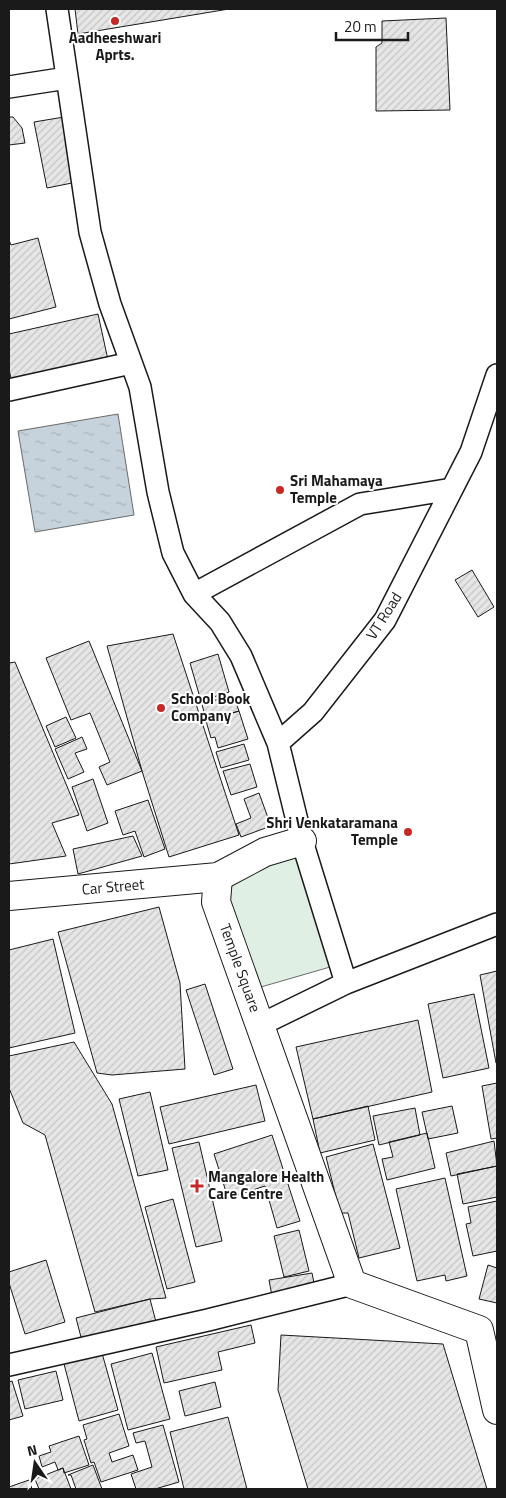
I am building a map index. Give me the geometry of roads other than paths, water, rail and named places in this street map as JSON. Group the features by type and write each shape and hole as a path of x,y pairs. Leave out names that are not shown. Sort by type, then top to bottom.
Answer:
{"street":[{"path":"56,9 90,232 110,304 140,387 158,492 173,553 194,594 220,622 241,656 278,743 302,841 346,983"},
{"path":"9,87 67,78"},
{"path":"9,390 131,363"},
{"name":"VT Road","path":"278,743 313,712 385,620 471,452 497,375"},
{"path":"194,594 360,504 452,489"},
{"path":"218,877 265,852 302,841"},
{"name":"Car Street","path":"9,896 218,877"},
{"name":"Temple Square","path":"218,877 216,902 260,1025 346,983 497,924"},
{"path":"260,1025 352,1284"},
{"path":"9,1365 208,1320 352,1284 488,1329 497,1410"}],"water":[{"path":"118,414 134,515 35,532 18,431"}],"place":[{"name":"Aadheeshwari Aprts.","path":"115,21"},
{"name":"Sri Mahamaya Temple","path":"280,490"},
{"name":"School Book Company","path":"161,708"},
{"name":"Shri Venkataramana Temple","path":"408,832"},
{"name":"Mangalore Health Care Centre","path":"197,1186"}]}
